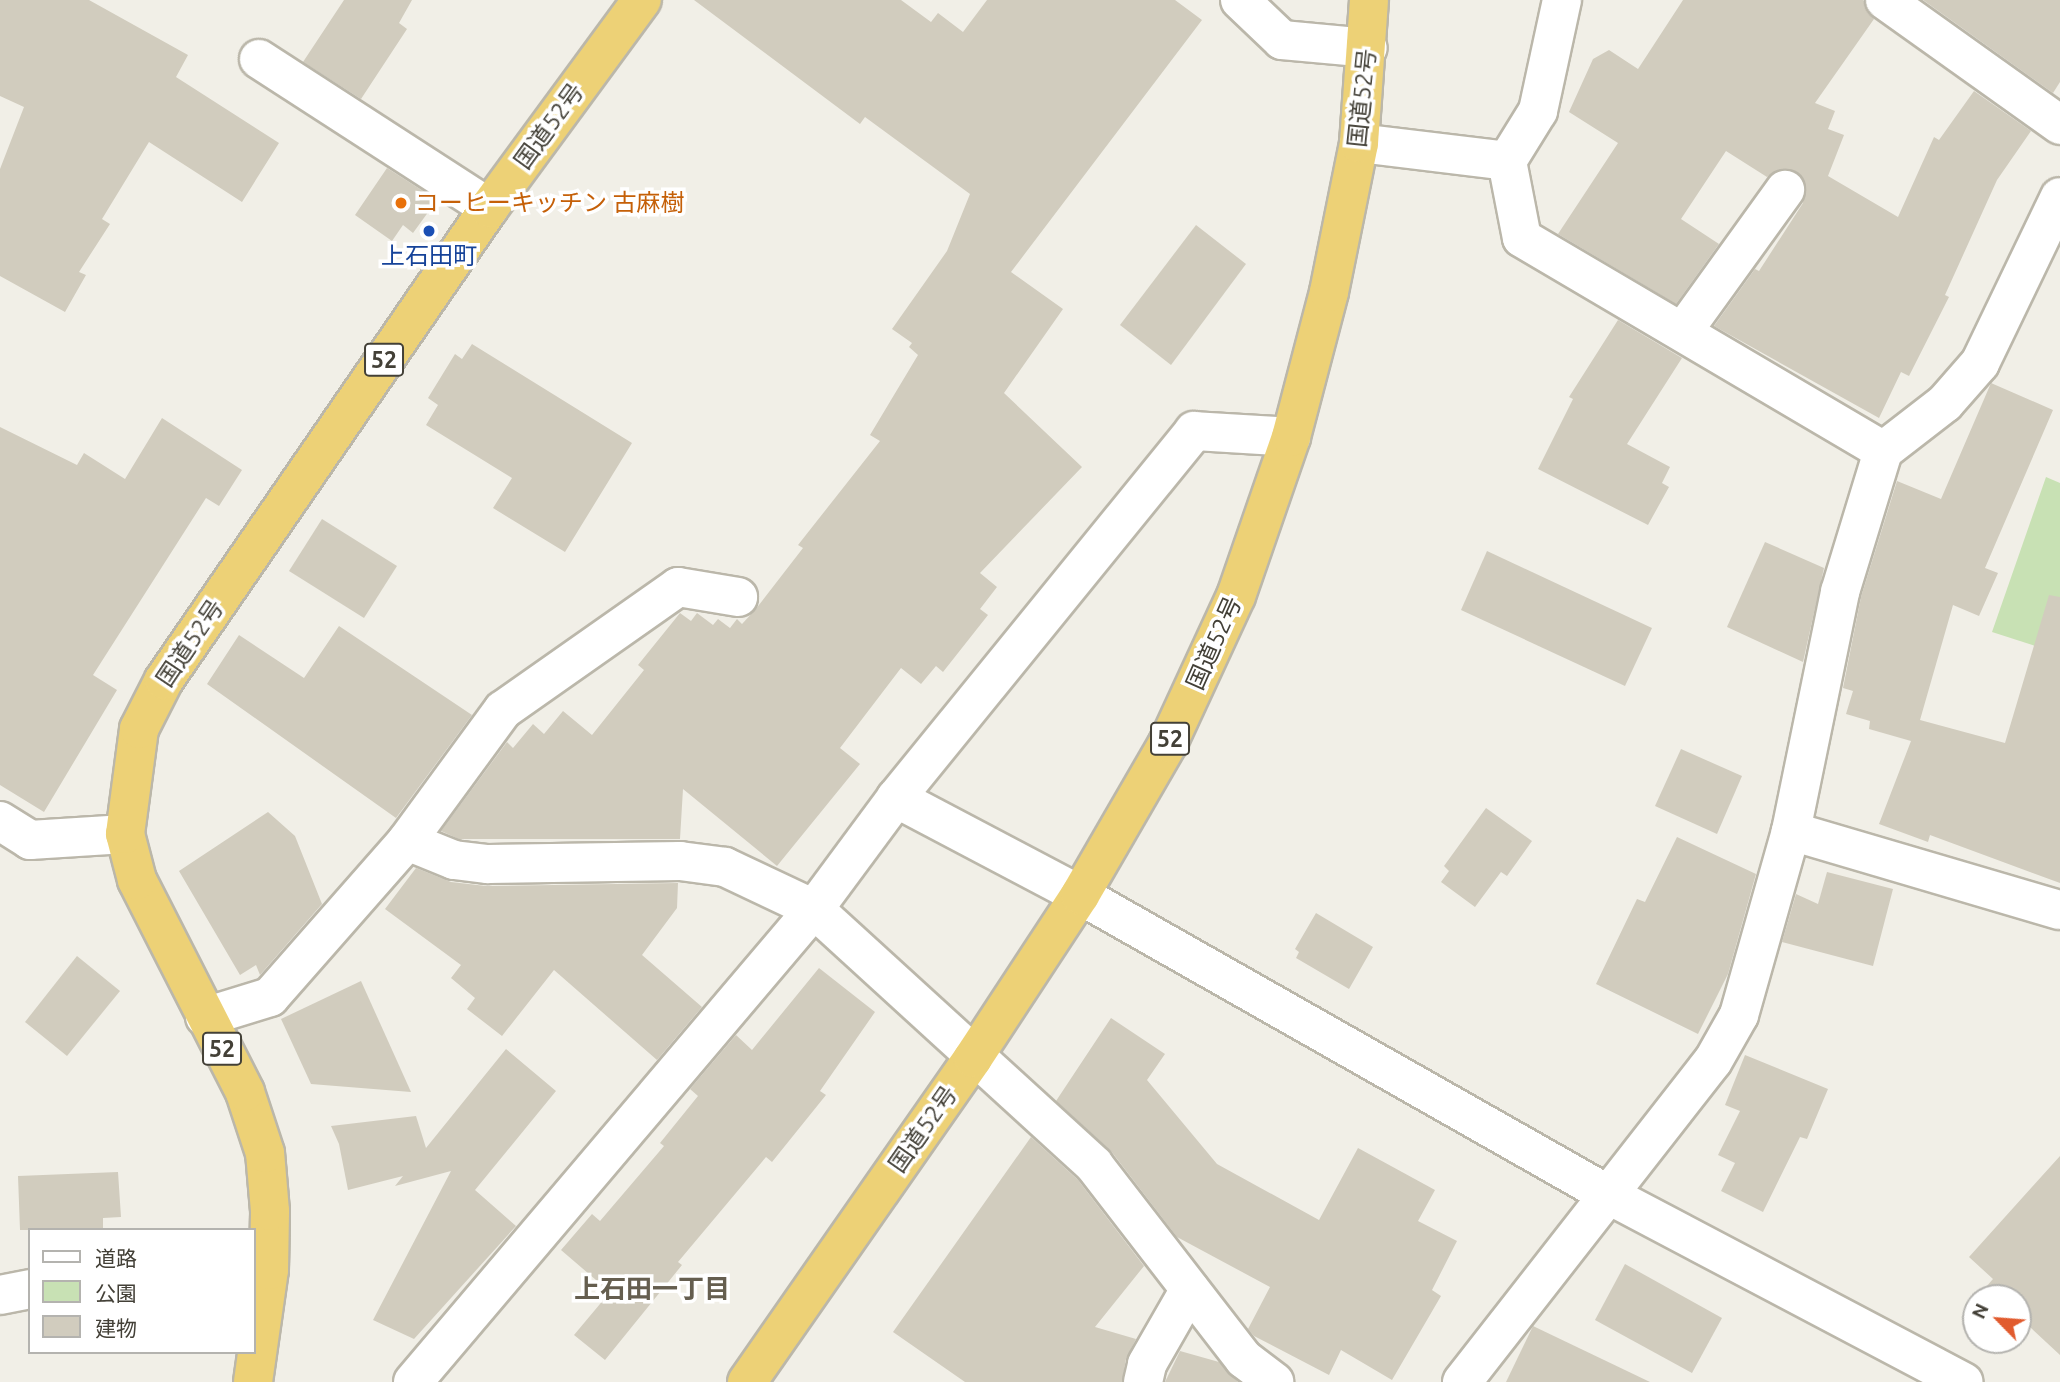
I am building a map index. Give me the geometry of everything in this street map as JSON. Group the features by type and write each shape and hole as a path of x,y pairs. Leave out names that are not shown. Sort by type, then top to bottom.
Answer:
{"highway":[{"name":"国道52号","path":"256,1340 265,1153 245,1091 137,880 125,835 139,729 164,680 489,208 642,0"},
{"name":"国道52号","path":"747,1382 973,1058 1080,895 1168,743 1236,596 1291,437 1329,292 1359,144 1368,48 1369,0"},
{"name":"国道52号","path":"253,1382 255,1354"}],"street":[{"path":"1240,0 1282,40 1368,48"},
{"path":"1562,0 1538,111 1507,161 1522,237 1684,330 1883,451"},
{"path":"1885,0 2060,125"},
{"path":"259,59 489,208"},
{"path":"1359,144 1507,161"},
{"path":"1684,330 1785,190"},
{"path":"1462,1382 1713,1061 1739,1015 1791,831 1840,592 1883,451 1945,403 1980,363 2060,197"},
{"path":"413,1382 814,909 896,798 1194,431 1291,437"},
{"path":"205,1017 270,997 407,841 503,710 678,587 738,597"},
{"path":"896,798 1080,895 1607,1194 1963,1382"},
{"path":"0,821 30,840 125,835"},
{"path":"1791,831 2060,910"},
{"path":"407,841 454,860 488,864 680,861 725,867 814,909 973,1058 1094,1165 1244,1359 1274,1382"},
{"path":"0,1295 28,1289"},
{"path":"1143,1382 1147,1364 1190,1289"}],"green space":[{"path":"2046,477 2060,483 2060,654 1992,632"}],"building":[{"path":"0,0 89,0 188,55 176,77 279,143 242,202 149,142 102,219 110,224 79,272 86,275 65,312 0,276 0,169 24,107 0,96"},
{"path":"344,0 412,0 399,23 407,29 361,99 303,62"},
{"path":"694,0 901,0 931,22 938,13 963,32 987,0 1175,0 1202,20 1011,272 1063,309 1004,393 1082,467 980,573 997,587 980,609 988,615 943,672 936,666 921,684 901,668 840,748 860,764 777,866 683,789 680,839 459,839 441,831 507,742 513,748 533,724 544,734 563,711 592,735 644,670 638,665 680,613 691,621 697,613 713,625 718,619 730,628 737,619 742,624 755,610 803,548 798,545 880,441 870,435 918,355 909,347 912,343 892,329 947,251 970,194 865,117 860,124"},
{"path":"1683,0 1863,0 1874,19 1815,103 1835,111 1828,129 1844,135 1828,176 1898,217 1934,137 1939,140 1974,91 2031,131 1997,180 1945,295 1949,297 1909,376 1901,372 1879,418 1714,326 1755,269 1759,271 1803,203 1805,182 1797,172 1777,170 1767,177 1726,151 1681,219 1719,244 1676,304 1558,234 1618,143 1569,112 1593,59 1609,50 1638,69"},
{"path":"1923,0 2060,0 2060,82 2053,93"},
{"path":"387,168 437,200 413,233 403,225 392,241 355,215"},
{"path":"1196,225 1246,264 1171,365 1120,325"},
{"path":"1618,320 1682,358 1627,444 1670,467 1662,483 1669,487 1648,525 1538,469 1573,399 1569,397"},
{"path":"472,344 632,443 565,552 493,508 512,478 426,425 438,405 428,398 455,354 462,359"},
{"path":"1991,383 2053,410 1985,568 1998,573 1979,616 1953,605 1920,720 2005,743 2049,595 2060,597 2060,883 1930,835 1928,842 1879,824 1911,741 1869,729 1870,721 1846,714 1853,691 1843,688 1861,597 1897,481 1941,499"},
{"path":"162,418 242,470 219,506 206,498 93,675 117,690 44,812 0,785 0,427 77,465 84,453 125,479"},
{"path":"322,519 397,566 364,618 289,571"},
{"path":"1765,542 1824,568 1803,662 1727,627"},
{"path":"1487,551 1652,628 1625,686 1461,610"},
{"path":"339,626 472,715 396,818 207,684 239,635 304,678"},
{"path":"1681,749 1742,776 1717,834 1655,806"},
{"path":"1486,808 1532,841 1507,876 1501,872 1475,907 1441,882 1449,871 1444,866"},
{"path":"268,812 295,836 322,904 260,975 256,965 240,975 179,871"},
{"path":"1677,837 1756,874 1728,974 1698,1034 1596,984 1637,899 1645,902"},
{"path":"416,868 451,882 486,886 678,883 677,908 642,955 702,1007 657,1060 554,970 502,1036 467,1009 475,998 451,978 461,965 385,909"},
{"path":"1827,872 1893,889 1873,966 1782,942 1796,894 1818,904"},
{"path":"1316,913 1373,947 1349,989 1296,958 1299,952 1295,949"},
{"path":"77,956 120,991 67,1056 25,1022"},
{"path":"819,968 875,1012 820,1091 826,1095 772,1162 766,1157 678,1262 682,1265 605,1360 574,1335 610,1292 561,1250 592,1214 600,1221 664,1146 660,1143 698,1096 690,1089 736,1035 752,1050"},
{"path":"361,981 411,1092 311,1084 281,1019"},
{"path":"1111,1018 1165,1054 1147,1080 1217,1164 1319,1220 1358,1148 1435,1190 1418,1221 1457,1241 1432,1290 1441,1296 1392,1380 1341,1350 1329,1375 1254,1336 1248,1329 1270,1287 1177,1237 1111,1151 1056,1101"},
{"path":"506,1049 556,1091 475,1190 516,1226 414,1339 373,1320 451,1171 395,1186 403,1176 348,1190 339,1144 331,1126 416,1116 426,1148"},
{"path":"1745,1055 1828,1089 1807,1139 1800,1137 1763,1212 1721,1191 1735,1163 1718,1155 1740,1111 1725,1105"},
{"path":"1031,1137 1078,1180 1144,1266 1095,1327 1136,1339 1126,1359 1122,1382 965,1382 893,1332"},
{"path":"2060,1156 2060,1355 2032,1329 2032,1284 1989,1284 1993,1279 1969,1257"},
{"path":"118,1172 121,1217 103,1218 103,1228 20,1230 18,1176"},
{"path":"1625,1264 1722,1318 1692,1373 1595,1320"},
{"path":"1533,1326 1650,1382 1506,1382"},
{"path":"1180,1351 1219,1362 1238,1382 1165,1382"}],"place":[{"name":"コーヒーキッチン 古麻樹","path":"401,203"},
{"name":"上石田町","path":"429,231"}],"district":[{"name":"上石田一丁目","path":"652,1289"}]}
